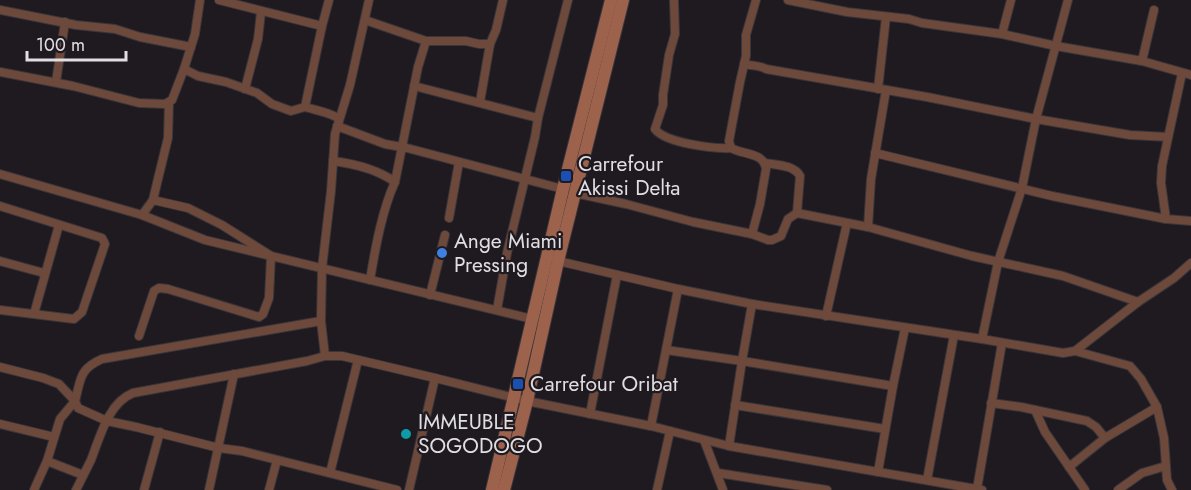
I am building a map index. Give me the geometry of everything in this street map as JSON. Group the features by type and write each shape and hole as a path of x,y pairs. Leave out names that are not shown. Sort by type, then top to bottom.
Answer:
{"main road":[{"path":"504,490 527,401 558,261 569,191 611,0"},
{"path":"492,490 532,319 623,0"}],"street":[{"path":"142,214 153,200 168,138 170,102 191,46 200,0"},
{"path":"219,0 322,26"},
{"path":"305,107 329,0"},
{"path":"325,356 321,321 322,268 335,134 350,85 369,0"},
{"path":"480,102 490,44 503,0"},
{"path":"674,0 675,34 669,55 663,105 655,129 659,134 685,143 717,149 731,148 758,156 763,160 766,169 752,234"},
{"path":"731,148 729,141 746,56 746,35 756,0"},
{"path":"788,0 847,12 1002,34 1142,61 1186,74 1162,166 1161,183 1166,219"},
{"path":"1002,34 1011,0"},
{"path":"982,339 998,262 1022,188 1036,119 1068,0"},
{"path":"497,310 507,253 565,1"},
{"path":"0,10 76,25 115,29 140,37 191,46"},
{"path":"1142,61 1154,10"},
{"path":"245,89 258,39 261,12"},
{"path":"868,227 871,179 882,90 886,17"},
{"path":"365,20 426,41 466,41 490,44"},
{"path":"57,82 65,22"},
{"path":"370,280 384,216 396,182 414,86 426,41"},
{"path":"744,64 1036,119 1130,135 1168,137"},
{"path":"183,69 198,76 226,82 257,93 272,104 291,111 305,107 335,115 338,123 385,144 674,217 752,234 768,240 781,236 788,219 797,213 868,227 972,256 1063,276 1138,302"},
{"path":"0,72 57,82 139,103 170,102"},
{"path":"414,86 538,118"},
{"path":"875,153 1052,196 1166,219 1191,221"},
{"path":"333,161 369,168 383,173 396,182"},
{"path":"449,218 459,162"},
{"path":"765,163 798,171 800,176 797,213"},
{"path":"0,174 142,214 205,240 532,319"},
{"path":"153,200 188,208 222,225 271,256"},
{"path":"0,206 102,238 105,244 81,315 74,319 0,310"},
{"path":"826,316 847,223"},
{"path":"34,314 59,225"},
{"path":"430,295 445,235"},
{"path":"139,336 154,291 159,288 259,316 263,314 269,298 271,256"},
{"path":"0,261 44,273"},
{"path":"558,261 752,304 1063,353 1075,351 1130,366 1141,379 1157,407 1164,438 1167,480 1172,490"},
{"path":"1075,351 1191,263"},
{"path":"590,414 617,275"},
{"path":"651,426 678,289"},
{"path":"729,446 752,304"},
{"path":"34,490 47,461 60,419 75,401 84,370 92,363 102,359 321,321"},
{"path":"878,472 905,328"},
{"path":"930,481 954,335"},
{"path":"76,490 107,421 117,405 127,396 325,356 358,360 527,401 651,426 729,446 980,490 1002,343"},
{"path":"666,350 893,386"},
{"path":"330,473 358,360"},
{"path":"0,367 58,384 75,401 78,408 107,421 242,451 397,490"},
{"path":"209,490 234,374"},
{"path":"409,490 435,378"},
{"path":"992,404 1087,421 1096,427 1105,438"},
{"path":"735,405 885,429"},
{"path":"1069,466 1105,438 1157,407"},
{"path":"1035,410 1045,432 1084,490"},
{"path":"0,424 54,437"},
{"path":"657,490 670,431"},
{"path":"144,490 160,432"},
{"path":"705,440 723,490"},
{"path":"269,490 277,460"},
{"path":"47,461 83,475"},
{"path":"1118,490 1142,473 1166,465"},
{"path":"718,473 827,490"},
{"path":"772,481 776,490"},
{"path":"930,481 939,490"}],"place":[{"name":"Carrefour Akissi Delta","path":"566,176"},
{"name":"Ange Miami Pressing","path":"442,253"},
{"name":"Carrefour Oribat","path":"518,384"},
{"name":"IMMEUBLE SOGODOGO","path":"406,434"}]}
